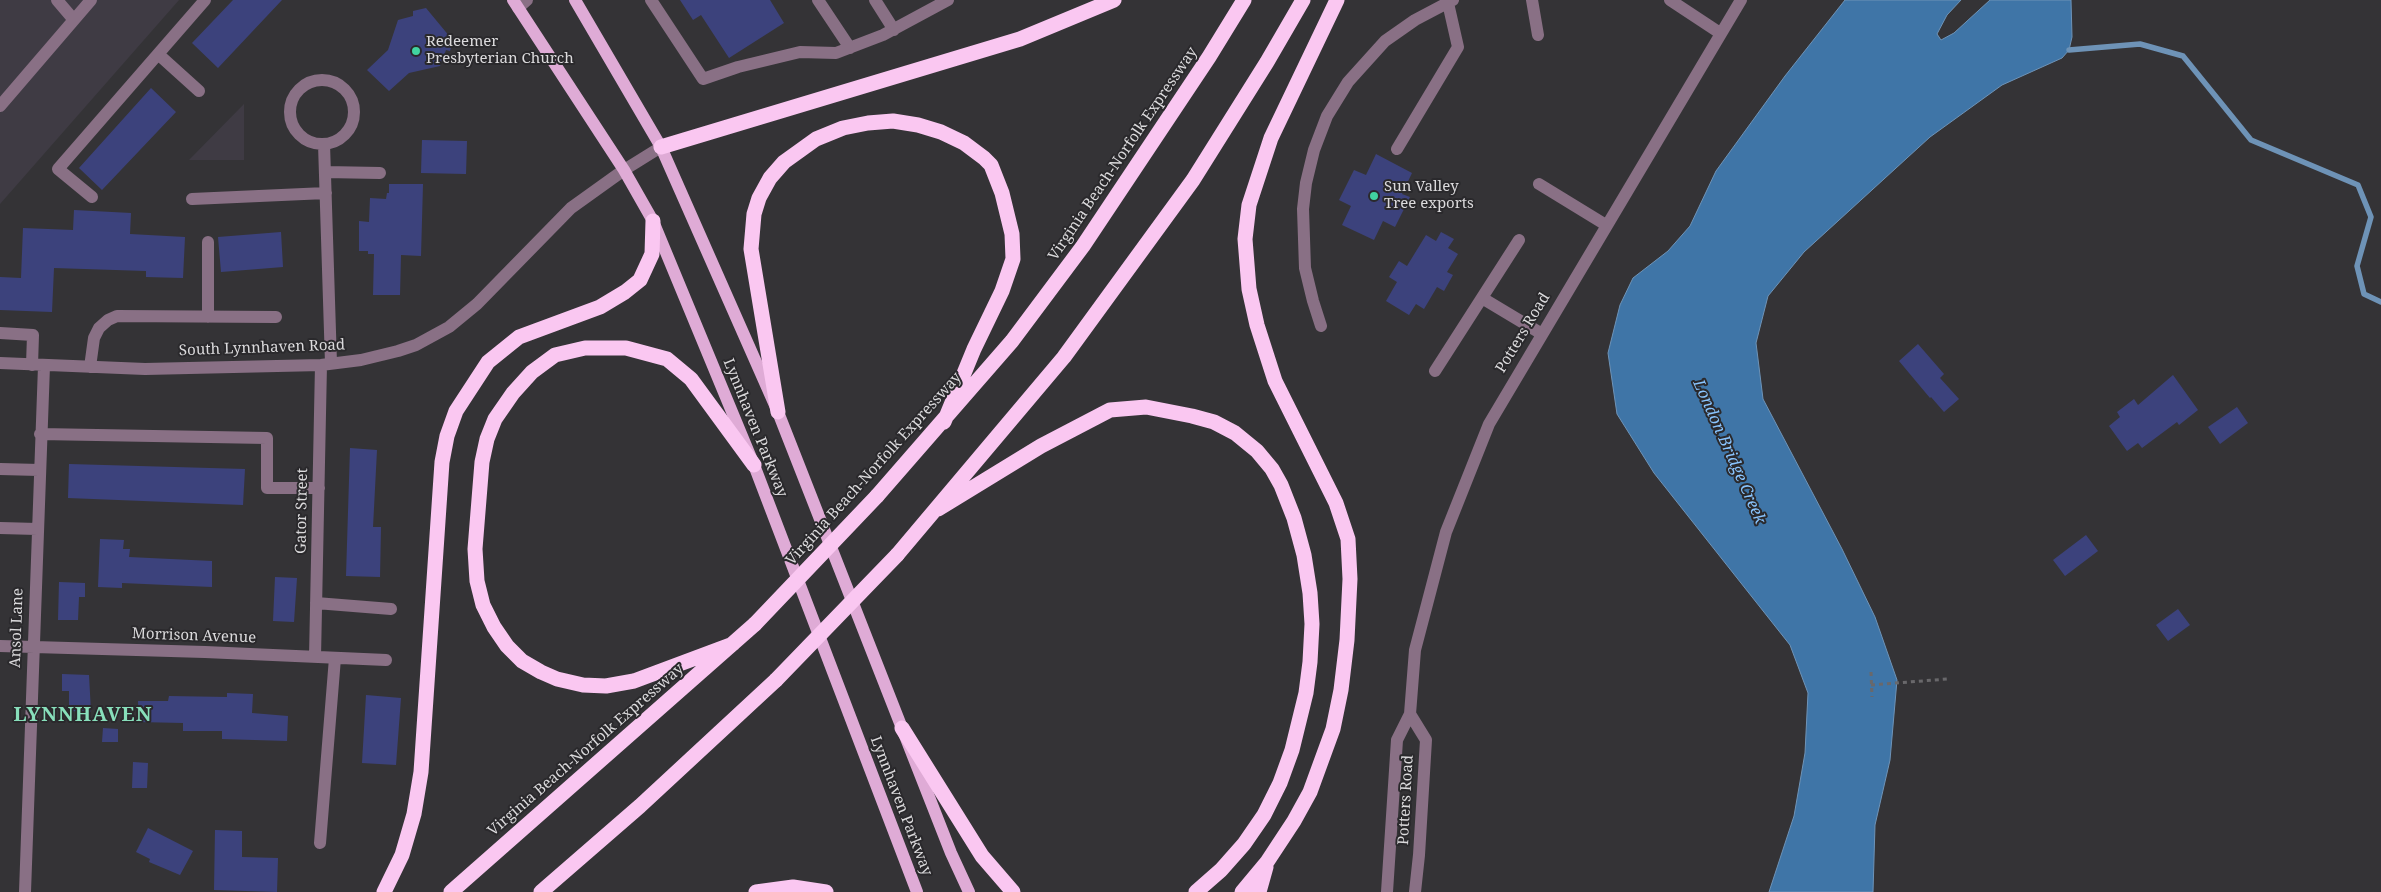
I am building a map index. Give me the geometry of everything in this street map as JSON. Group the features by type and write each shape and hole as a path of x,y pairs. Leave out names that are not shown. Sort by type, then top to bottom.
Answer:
{"highway":[{"path":"661,147 1020,39 1114,0"},
{"name":"Virginia Beach-Norfolk Expressway","path":"451,892 755,624 878,496 944,422 1012,341 1083,246 1204,66 1244,0"},
{"path":"541,892 640,806 776,680 897,555 938,509 1064,357 1182,196 1267,62 1303,0"},
{"path":"1242,892 1267,862 1294,821 1310,792 1333,729 1347,640 1350,579 1348,539 1336,503 1275,381 1257,325 1250,289 1244,239 1249,205 1271,138 1338,0"},
{"path":"778,412 751,250 754,214 759,198 770,178 784,162 816,139 843,128 892,121 918,125 941,132 964,143 984,158 991,165 1002,193 1012,234 1013,259 1002,291 974,349 944,422"},
{"path":"384,892 402,856 414,814 418,789 442,462 447,436 453,419 471,386 488,362 519,337 600,307 625,292 640,280 652,254 653,221"},
{"path":"733,644 634,681 606,686 584,685 557,679 522,661 507,646 494,627 483,605 477,581 475,549 482,462 487,439 495,419 513,393 532,372 555,355 585,348 626,348 667,359 691,379 754,465"},
{"path":"938,509 1041,446 1110,410 1146,407 1214,422 1235,433 1257,451 1272,469 1281,485 1294,518 1304,555 1310,593 1310,662 1306,693 1292,750 1280,783 1264,814 1227,864 1196,892"},
{"path":"902,728 982,856 1013,892"},
{"path":"1259,892 1267,862"},
{"path":"756,892 793,887 826,892"}],"main road":[{"name":"Lynnhaven Parkway","path":"574,0 661,147 778,412 902,728 969,892"},
{"name":"Lynnhaven Parkway","path":"520,3 624,170 653,221 754,465 917,892"}],"street":[{"path":"57,0 74,20"},
{"path":"0,106 91,0"},
{"path":"92,197 58,169 206,0"},
{"path":"651,0 703,79 738,67 800,52 836,53 894,30 948,0"},
{"path":"818,0 850,48"},
{"path":"875,0 894,30"},
{"path":"1532,0 1538,35"},
{"path":"1670,0 1720,33"},
{"name":"Potters Road","path":"1386,892 1398,740 1410,714 1415,650 1446,532 1489,424 1741,0"},
{"path":"1321,326 1312,301 1305,268 1303,209 1314,150 1327,116 1348,82 1385,41 1415,20 1451,1 1458,47 1397,149"},
{"path":"158,54 199,91"},
{"path":"324,80 334,82 343,88 350,96 353,112 350,127 343,136 324,144 314,143 301,135 292,123 290,113 292,103 300,90 313,82 324,80"},
{"name":"Gator Street","path":"315,657 319,488 326,364 326,193 324,144"},
{"name":"South Lynnhaven Road","path":"0,363 145,369 326,364 398,351 416,345 449,327 477,304 571,208 624,170 661,147"},
{"path":"325,172 380,174"},
{"path":"1539,184 1606,225"},
{"path":"192,199 326,193"},
{"path":"1435,371 1519,240"},
{"path":"208,242 208,317"},
{"path":"1482,298 1542,334"},
{"path":"90,367 94,338 99,328 108,320 117,316 276,317"},
{"name":"Ansol Lane","path":"0,333 33,336 38,365 40,434 24,892"},
{"path":"40,434 267,438 267,488 319,488"},
{"path":"0,469 39,470"},
{"path":"0,528 37,529"},
{"path":"316,603 391,609"},
{"name":"Morrison Avenue","path":"0,646 386,660"},
{"path":"320,843 335,658"},
{"name":"Potters Road","path":"1410,714 1426,740 1420,855 1415,892"}],"path":[{"path":"1871,672 1872,697"},
{"path":"1871,684 1947,679"}],"shaded area":[{"path":"0,0 179,0 0,204"},
{"path":"244,104 244,160 189,160"}],"water":[{"name":"London Bridge Creek","path":"1845,0 1961,0 1947,15 1937,34 1941,40 1954,33 1990,0 2071,0 2072,37 2069,50 2062,58 2002,85 1930,137 1804,252 1768,296 1756,343 1763,399 1842,549 1875,617 1897,680 1890,760 1875,825 1873,892 1769,892 1794,816 1805,753 1808,693 1790,645 1654,473 1617,414 1608,353 1620,305 1633,278 1668,251 1690,226 1716,171 1785,76"}],"building":[{"path":"233,0 282,0 218,68 192,43"},
{"path":"680,0 770,0 784,23 729,58 701,15 693,20"},
{"name":"Redeemer Presbyterian Church","path":"426,8 450,37 454,38 450,51 446,50 440,66 409,73 389,91 367,70 388,50 398,20 413,16 413,11"},
{"path":"151,88 176,112 102,190 79,168"},
{"path":"422,140 467,141 466,174 421,173"},
{"name":"Sun Valley Tree exports","path":"1376,154 1412,173 1402,194 1410,197 1395,227 1383,221 1374,240 1342,225 1351,206 1339,200 1354,170 1366,175"},
{"path":"389,184 423,184 421,256 401,255 400,295 373,295 374,254 368,254 368,251 359,251 359,221 369,222 370,198 386,199 387,193 389,193"},
{"path":"74,210 131,213 130,234 185,237 183,278 146,277 146,271 54,268 52,312 0,310 0,277 21,278 23,228 73,230"},
{"path":"281,232 283,267 221,272 218,237"},
{"path":"1441,232 1454,239 1448,248 1458,254 1447,272 1453,275 1444,291 1437,287 1424,309 1416,304 1409,315 1386,301 1397,282 1389,277 1399,261 1407,266 1426,235 1436,241"},
{"path":"1918,344 1944,374 1940,378 1959,399 1944,412 1899,361"},
{"path":"2173,375 2198,410 2179,425 2177,422 2142,448 2138,443 2127,451 2109,426 2120,417 2117,412 2134,399 2138,405"},
{"path":"2237,407 2248,423 2220,444 2208,427"},
{"path":"350,448 377,450 373,527 381,527 380,577 346,576"},
{"path":"69,464 245,469 243,505 68,498"},
{"path":"2086,535 2098,551 2065,576 2053,560"},
{"path":"100,539 124,540 123,549 130,549 129,557 212,561 212,587 122,583 122,588 98,587"},
{"path":"275,577 297,578 294,622 273,621"},
{"path":"59,582 85,583 85,597 79,597 78,620 58,620"},
{"path":"2178,609 2190,625 2168,641 2156,625"},
{"path":"62,674 89,675 91,712 69,711 69,691 62,691"},
{"path":"227,693 253,694 252,713 288,716 287,741 222,739 222,731 183,731 183,723 139,722 138,701 168,701 169,696 227,697"},
{"path":"366,695 401,698 396,765 362,763"},
{"path":"103,728 118,729 118,742 102,742"},
{"path":"133,762 148,763 147,788 132,788"},
{"path":"148,828 193,851 180,875 149,862 150,859 136,852"},
{"path":"215,830 242,831 242,857 278,858 277,892 214,890"}],"waterway":[{"path":"2069,50 2140,44 2183,56 2251,140 2358,185 2371,217 2357,266 2364,294 2381,302"}],"place":[{"name":"Redeemer Presbyterian Church","path":"416,51"},
{"name":"Sun Valley Tree exports","path":"1374,196"}],"district":[{"name":"LYNNHAVEN","path":"83,715"}]}
